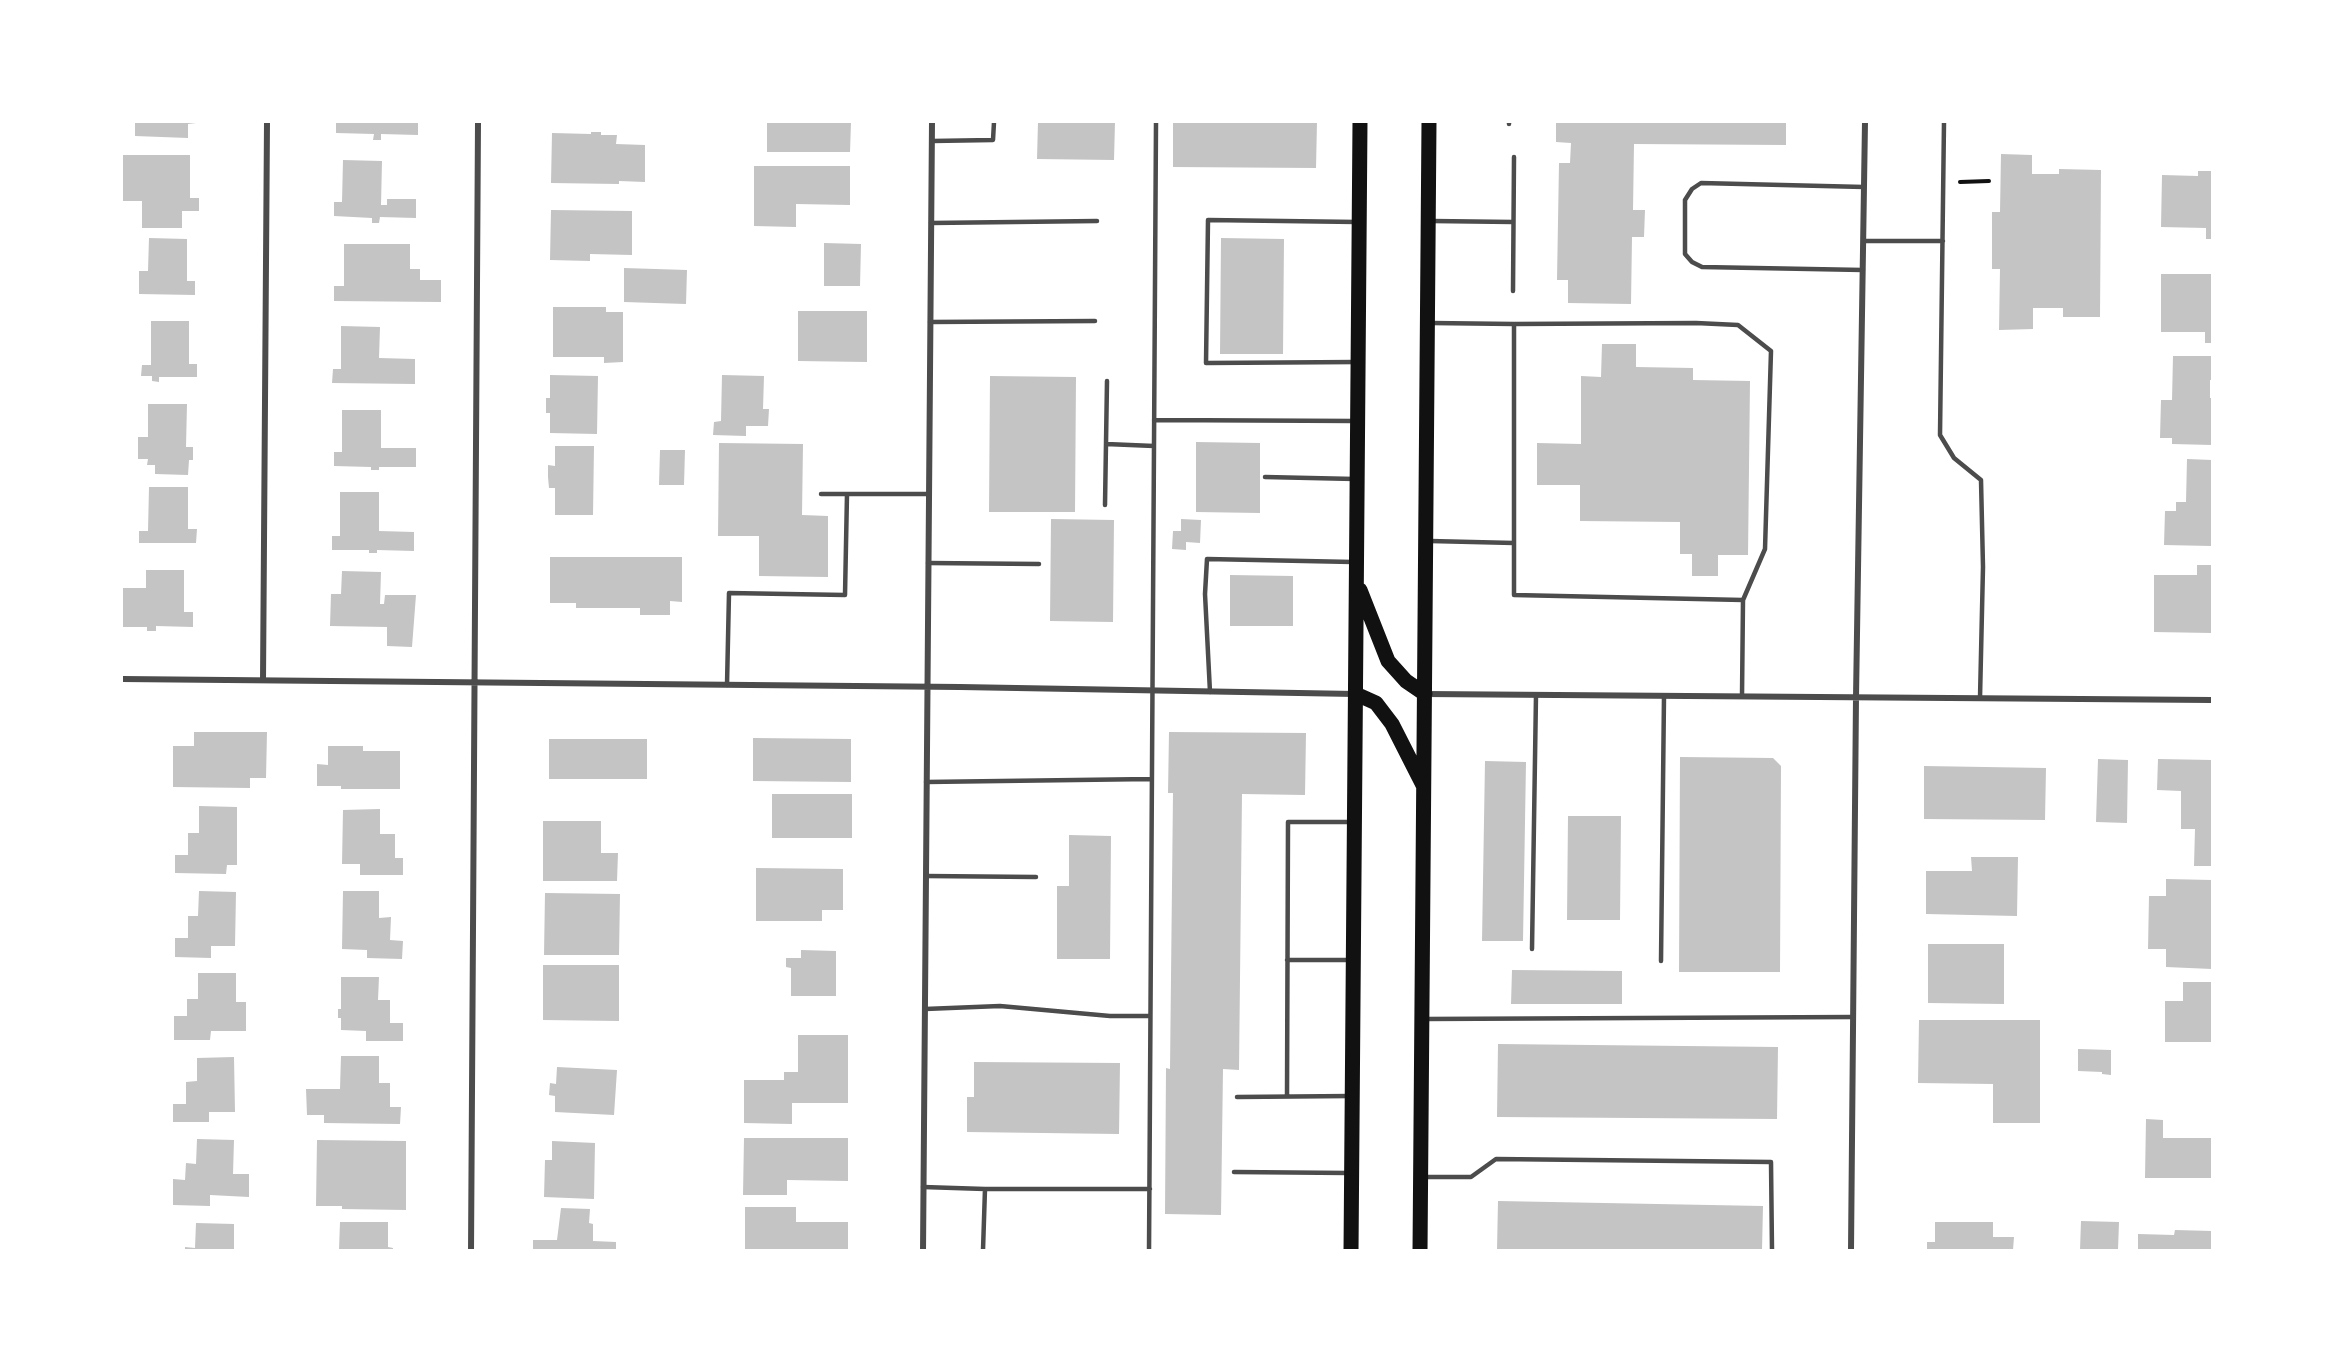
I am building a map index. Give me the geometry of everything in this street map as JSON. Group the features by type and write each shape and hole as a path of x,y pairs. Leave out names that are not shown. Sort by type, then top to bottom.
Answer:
{"main road":[{"path":"1351,1251 1360,122"},
{"path":"1420,1251 1429,122"},
{"path":"1357,581 1388,661 1406,681 1425,694"},
{"path":"1356,694 1376,703 1392,724 1424,788"}],"street":[{"path":"263,680 267,122"},
{"path":"471,1251 478,122"},
{"path":"923,1251 932,122"},
{"path":"1851,1251 1856,697 1865,122"},
{"path":"122,679 1356,694"},
{"path":"1425,694 2212,700"}],"lane":[{"path":"932,141 993,141 994,122"},
{"path":"1149,1251 1156,122"},
{"path":"1944,122 1940,435 1954,459 1981,480 1983,567 1980,698"},
{"path":"1513,291 1514,157"},
{"path":"1863,270 1702,267 1685,254 1685,200 1692,189 1701,183 1864,187"},
{"path":"1359,362 1206,363 1208,220 1360,222"},
{"path":"931,223 1097,221"},
{"path":"1429,221 1513,222"},
{"path":"1863,241 1942,240"},
{"path":"930,322 1095,321"},
{"path":"1428,323 1738,325 1771,351 1765,549 1743,600 1742,696"},
{"path":"1514,324 1514,595 1743,600"},
{"path":"1105,506 1107,381"},
{"path":"1154,420 1358,421"},
{"path":"1106,444 1154,446"},
{"path":"1265,477 1358,479"},
{"path":"821,494 928,494"},
{"path":"727,685 729,593 845,595 848,494"},
{"path":"1426,541 1514,543"},
{"path":"1210,692 1205,594 1207,559 1357,562"},
{"path":"928,563 1039,564"},
{"path":"1532,949 1536,695"},
{"path":"1661,961 1664,696"},
{"path":"926,782 1151,779"},
{"path":"1287,1096 1288,822 1355,822"},
{"path":"926,876 1036,877"},
{"path":"1287,960 1353,960"},
{"path":"925,1009 1000,1006 1110,1016 1150,1016"},
{"path":"1422,1019 1853,1017"},
{"path":"1237,1096 1352,1096"},
{"path":"1421,1177 1471,1177 1496,1159 1771,1162 1772,1251"},
{"path":"1234,1172 1352,1173"},
{"path":"923,1187 1150,1189"},
{"path":"983,1251 985,1189"}],"path":[{"path":"1943,182 1989,181"}],"building":[{"path":"135,122 196,123 188,124 188,138 135,136"},
{"path":"336,122 418,122 418,135 381,134 381,140 373,140 374,134 336,133"},
{"path":"767,122 851,122 850,152 767,152"},
{"path":"1038,122 1115,122 1114,160 1037,159"},
{"path":"1173,122 1317,122 1316,168 1173,167"},
{"path":"1556,122 1786,122 1786,145 1634,144 1633,210 1645,210 1644,237 1632,237 1631,304 1568,303 1568,280 1557,280 1559,163 1570,163 1571,143 1556,142"},
{"path":"591,132 601,132 601,135 617,135 616,144 645,145 645,182 551,183 552,133 591,134"},
{"path":"2001,154 2032,155 2032,174 2059,174 2059,169 2101,170 2100,317 2063,317 2063,308 2033,308 2033,329 1999,330 2000,269 1992,269 1992,212 2000,212"},
{"path":"122,155 190,155 190,198 199,198 199,211 182,211 182,228 142,228 142,201 122,201"},
{"path":"343,160 382,161 381,205 387,205 387,199 416,199 416,218 380,217 379,223 372,223 372,218 334,216 334,202 342,202"},
{"path":"754,166 850,166 850,205 796,204 796,227 754,226"},
{"path":"2198,171 2212,171 2212,239 2206,239 2206,228 2161,227 2162,175 2198,176"},
{"path":"551,210 632,211 632,255 590,254 590,261 550,260"},
{"path":"149,238 187,239 187,281 195,281 195,295 139,294 139,271 148,271"},
{"path":"1221,238 1284,239 1283,354 1220,354"},
{"path":"824,243 861,244 860,286 824,286"},
{"path":"344,244 410,244 410,269 420,269 420,280 441,280 441,302 334,301 334,286 344,286"},
{"path":"624,268 687,270 686,304 624,302"},
{"path":"2161,274 2212,274 2212,343 2205,343 2205,332 2161,332"},
{"path":"553,307 606,307 606,312 623,312 623,362 604,363 604,357 553,357"},
{"path":"798,311 867,311 867,362 798,361"},
{"path":"151,321 189,321 189,364 197,364 197,377 159,377 159,382 152,381 152,376 141,376 142,365 151,365"},
{"path":"341,326 380,327 379,358 415,359 415,384 332,383 333,369 341,369"},
{"path":"1602,344 1636,344 1636,367 1693,368 1693,380 1750,381 1748,555 1718,555 1718,576 1692,576 1692,554 1680,554 1680,522 1580,521 1580,485 1537,485 1537,443 1581,444 1581,376 1601,377"},
{"path":"2173,356 2212,356 2210,398 2212,398 2212,445 2172,444 2172,438 2160,438 2161,400 2172,400"},
{"path":"550,375 598,376 597,434 550,433 550,413 546,413 546,398 550,398"},
{"path":"722,375 764,376 763,409 769,409 768,426 746,426 746,436 713,435 714,422 721,421"},
{"path":"990,376 1076,377 1075,512 989,512"},
{"path":"148,404 187,404 186,447 193,447 193,460 189,460 188,475 155,474 155,465 147,465 148,459 138,459 138,437 148,437"},
{"path":"342,410 381,410 381,448 416,448 416,467 379,467 379,470 371,470 371,467 334,466 334,452 342,452"},
{"path":"1196,442 1260,443 1260,513 1196,512"},
{"path":"719,443 803,444 802,515 828,516 828,577 759,576 759,536 718,536"},
{"path":"555,446 594,446 593,515 555,515 555,488 549,488 548,465 555,466"},
{"path":"660,450 685,450 684,485 659,485"},
{"path":"2187,459 2212,460 2212,546 2164,545 2165,511 2176,511 2176,502 2186,502"},
{"path":"149,487 188,487 188,529 197,529 196,543 139,543 139,531 148,531"},
{"path":"340,492 379,492 379,531 414,532 414,551 377,550 377,553 369,553 369,550 332,550 332,536 340,536"},
{"path":"1051,519 1114,520 1113,622 1050,621"},
{"path":"1181,519 1201,520 1200,543 1186,542 1186,550 1172,549 1173,531 1181,531"},
{"path":"550,557 682,557 682,602 670,601 670,615 640,615 640,608 576,608 576,603 550,603"},
{"path":"2197,565 2211,565 2212,633 2154,632 2154,575 2197,575"},
{"path":"146,570 184,570 184,612 193,612 193,627 156,626 156,631 147,631 147,627 122,627 122,588 146,588"},
{"path":"342,571 381,572 380,604 384,604 385,595 416,595 412,647 387,646 387,627 330,626 331,594 341,594"},
{"path":"1230,575 1293,576 1293,626 1230,626"},
{"path":"194,732 267,732 266,778 250,778 250,788 173,787 173,746 194,746"},
{"path":"1169,732 1306,733 1305,795 1242,794 1239,1070 1223,1069 1221,1215 1165,1214 1166,1068 1170,1069 1173,793 1168,793"},
{"path":"753,738 851,739 851,782 753,781"},
{"path":"549,739 647,739 647,779 549,779"},
{"path":"328,746 363,746 363,751 400,751 400,789 341,789 341,786 317,786 317,764 328,765"},
{"path":"1680,757 1773,758 1781,766 1780,972 1679,972"},
{"path":"2098,759 2128,760 2127,823 2096,822"},
{"path":"2158,759 2212,760 2212,866 2194,866 2195,829 2181,829 2181,791 2157,790"},
{"path":"1485,761 1526,762 1523,941 1482,941"},
{"path":"1924,766 2046,768 2045,820 1924,819"},
{"path":"772,794 852,794 852,838 772,838"},
{"path":"199,806 237,807 237,865 227,865 226,874 175,873 175,855 188,855 188,833 199,833"},
{"path":"380,809 380,834 395,834 395,858 403,858 403,875 360,875 360,864 342,864 343,810"},
{"path":"1568,816 1621,816 1620,920 1567,920"},
{"path":"543,821 601,821 601,853 618,853 617,881 543,881"},
{"path":"1069,835 1111,836 1110,959 1057,959 1057,886 1069,886"},
{"path":"1971,857 2018,857 2017,916 1926,914 1926,871 1972,871"},
{"path":"756,868 843,869 843,910 822,910 822,921 756,921"},
{"path":"2166,879 2212,880 2212,969 2166,967 2166,949 2148,949 2149,896 2166,896"},
{"path":"199,891 236,892 235,946 211,946 211,958 175,957 175,938 188,938 188,916 198,916"},
{"path":"343,891 379,891 379,918 391,917 390,940 403,941 402,959 367,958 367,950 342,949"},
{"path":"545,893 620,894 619,955 544,955"},
{"path":"1928,944 2004,944 2004,1004 1928,1003"},
{"path":"801,950 836,951 836,996 791,996 791,968 786,967 786,958 801,958"},
{"path":"543,965 619,965 619,1021 543,1020"},
{"path":"1512,970 1622,971 1622,1004 1511,1004"},
{"path":"198,973 236,973 236,1002 246,1002 246,1031 211,1031 210,1040 174,1040 174,1016 187,1016 187,999 198,999"},
{"path":"341,977 379,977 378,1000 390,1000 390,1023 403,1023 403,1041 366,1041 366,1031 341,1030 338,1009 341,1009"},
{"path":"2183,982 2212,982 2212,1042 2165,1042 2165,1001 2183,1001"},
{"path":"1919,1020 2040,1020 2040,1123 1993,1123 1993,1084 1918,1083"},
{"path":"798,1035 848,1035 848,1103 792,1103 792,1124 744,1123 744,1080 784,1080 784,1072 798,1072"},
{"path":"1498,1044 1778,1047 1777,1119 1497,1117"},
{"path":"2078,1049 2111,1050 2111,1075 2102,1074 2102,1072 2078,1071"},
{"path":"341,1056 379,1056 379,1083 390,1083 390,1107 401,1107 400,1124 324,1123 324,1115 307,1115 306,1089 340,1089"},
{"path":"234,1057 235,1112 209,1112 209,1122 173,1122 173,1104 186,1104 186,1082 197,1081 197,1058"},
{"path":"974,1062 1120,1063 1119,1134 967,1132 967,1097 974,1097"},
{"path":"557,1067 617,1070 614,1115 555,1112 555,1096 549,1095 550,1083 556,1084"},
{"path":"2146,1119 2163,1120 2163,1138 2212,1138 2212,1178 2145,1178"},
{"path":"744,1138 848,1138 848,1181 787,1180 787,1195 743,1195"},
{"path":"197,1139 234,1140 233,1174 249,1174 249,1197 210,1195 210,1206 173,1205 173,1179 185,1180 186,1163 196,1164"},
{"path":"317,1140 406,1141 406,1210 342,1209 342,1206 316,1206"},
{"path":"552,1141 595,1143 594,1199 544,1197 545,1160 552,1160"},
{"path":"1498,1201 1763,1206 1762,1250 1497,1250"},
{"path":"745,1207 796,1207 796,1222 848,1222 848,1250 745,1250"},
{"path":"561,1208 590,1209 589,1223 593,1224 593,1241 616,1242 616,1250 533,1250 533,1240 557,1240"},
{"path":"2081,1221 2119,1222 2118,1250 2080,1250"},
{"path":"340,1222 388,1222 388,1247 393,1250 339,1250"},
{"path":"1935,1222 1993,1222 1993,1237 2014,1237 2013,1250 1927,1250 1927,1242 1935,1242"},
{"path":"196,1223 234,1224 234,1250 185,1250 185,1247 195,1248"},
{"path":"2175,1230 2212,1231 2212,1250 2138,1250 2138,1234 2174,1235"}]}
